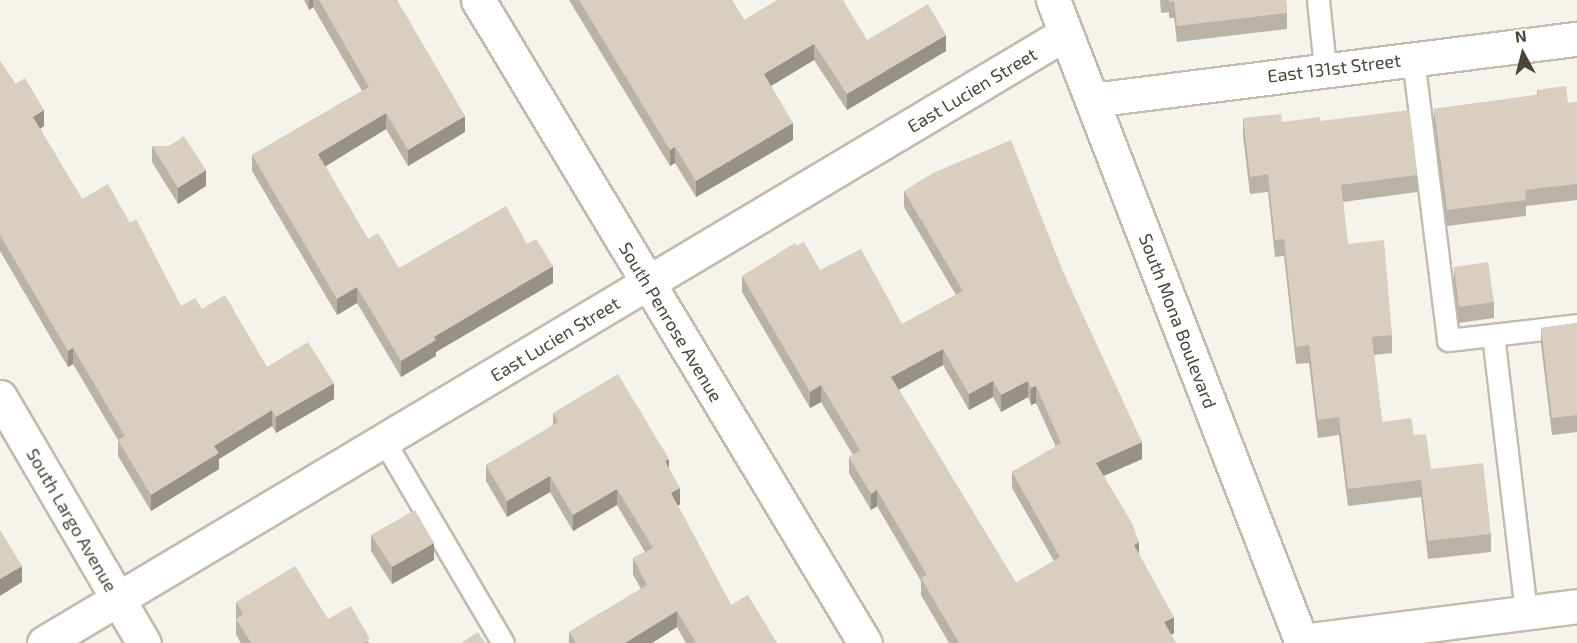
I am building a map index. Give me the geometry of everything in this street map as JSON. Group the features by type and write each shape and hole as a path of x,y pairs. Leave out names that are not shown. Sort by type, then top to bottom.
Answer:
{"street":[{"name":"South Penrose Avenue","path":"478,0 865,643"},
{"name":"South Mona Boulevard","path":"1053,0 1302,642"},
{"name":"East Lucien Street","path":"44,643 1066,33"},
{"name":"East 131st Street","path":"1092,100 1325,68 1577,39"},
{"name":"South Largo Avenue","path":"0,397 144,643"},
{"path":"1302,642 1577,606"}],"lane":[{"path":"1318,0 1325,68"},
{"path":"1413,58 1448,340 1577,325"},
{"path":"1492,335 1526,612"},
{"path":"384,441 503,643"}],"building":[{"path":"319,0 397,0 465,116 408,150 386,113 318,154 368,239 378,233 399,268 506,206 527,244 536,239 553,266 434,337 436,340 401,361 357,287 337,299 252,155 369,87"},
{"path":"579,0 732,0 744,20 777,0 843,0 867,40 928,4 946,35 847,94 814,44 764,74 793,123 696,181 675,147 670,150"},
{"path":"1169,0 1286,0 1287,13 1177,26 1174,1 1169,2"},
{"path":"0,61 15,84 25,78 44,110 33,117 82,199 108,184 130,223 136,219 181,306 195,298 202,309 225,295 267,367 308,342 334,383 276,417 272,410 214,446 219,453 151,495 118,440 125,436 73,348 68,351 0,235"},
{"path":"1566,86 1568,103 1577,102 1577,184 1525,190 1526,200 1447,210 1434,109 1538,95 1537,90"},
{"path":"1409,110 1417,175 1341,185 1348,244 1384,240 1392,335 1372,337 1382,422 1411,418 1414,435 1426,434 1431,469 1483,463 1491,534 1428,541 1421,480 1348,489 1339,417 1318,420 1309,345 1296,347 1284,239 1275,240 1268,174 1250,177 1243,118 1281,114 1282,122 1320,117 1320,121"},
{"path":"184,136 206,170 178,188 152,146 169,146"},
{"path":"1011,140 1064,274 1142,442 1096,463 1132,523 1139,542 1134,545 1174,617 1164,622 1176,643 959,643 921,578 927,575 877,490 871,494 849,457 860,450 821,385 810,392 742,276 795,243 797,246 804,242 820,270 861,249 902,324 963,291 904,191 933,173","holes":["943,349 969,394 993,381 1001,395 1028,381 1031,388 1036,386 1061,443 1012,472 1060,557 1016,583 891,377"]},
{"path":"1488,262 1494,302 1459,307 1454,267"},
{"path":"1577,323 1577,415 1552,418 1541,328"},
{"path":"618,374 669,459 665,461 680,488 671,493 731,605 748,595 777,643 696,643 677,611 625,643 576,643 569,632 647,585 633,558 653,548 617,489 573,515 550,476 507,501 486,465 558,422 553,413"},
{"path":"415,510 434,543 392,567 371,535"},
{"path":"0,530 22,566 0,579"},
{"path":"295,566 328,619 351,606 370,639 363,643 251,643 236,619 243,614 236,602"},
{"path":"478,632 485,643 461,643"}]}
